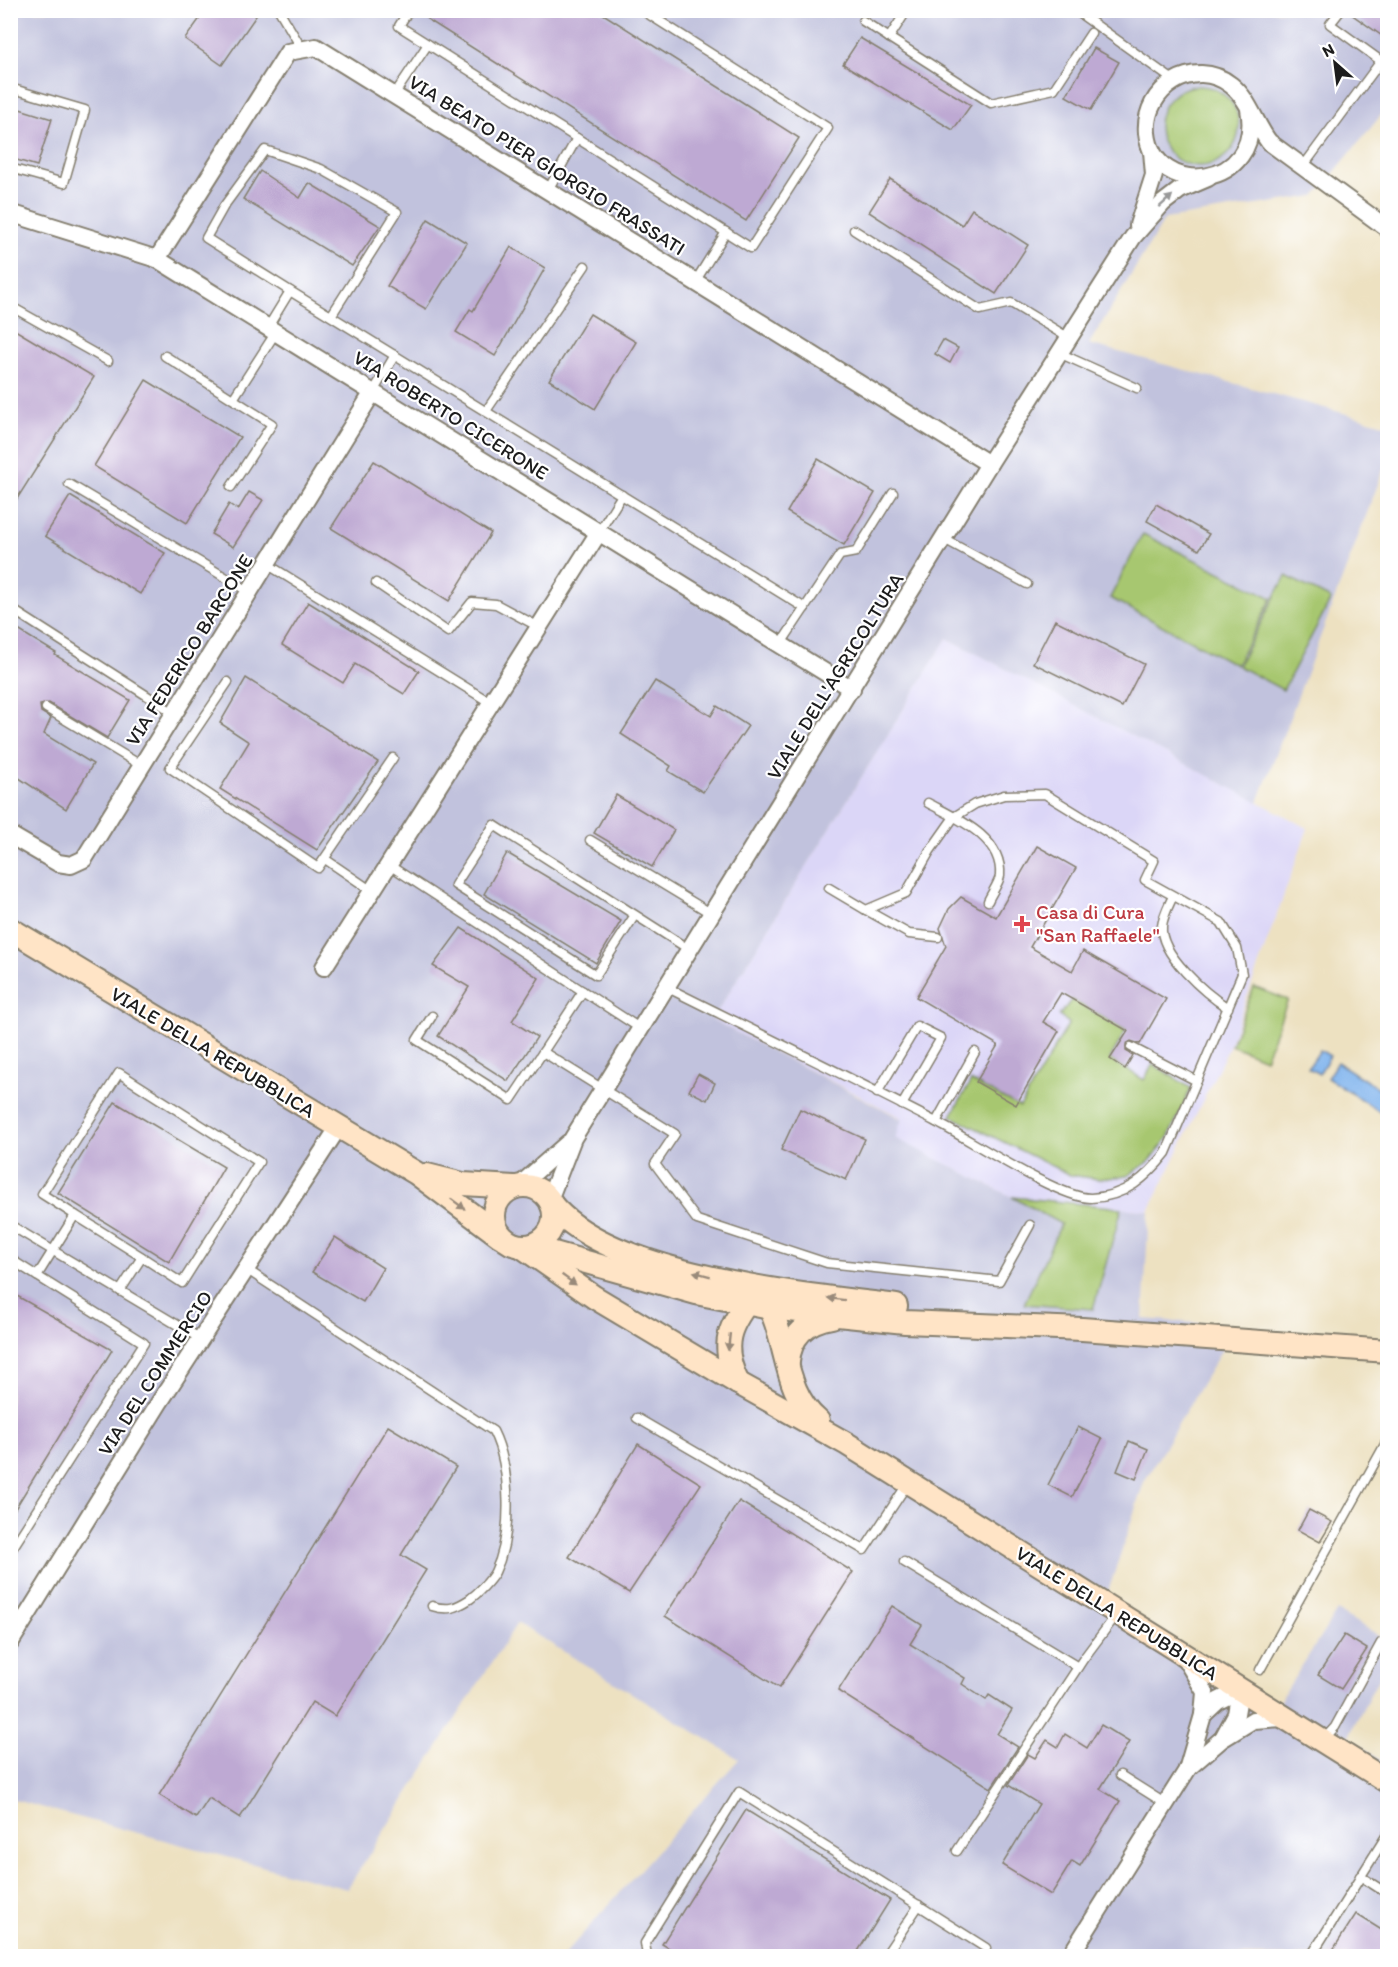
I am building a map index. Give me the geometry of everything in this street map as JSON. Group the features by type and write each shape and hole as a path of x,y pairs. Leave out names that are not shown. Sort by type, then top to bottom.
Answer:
{"main road":[{"name":"VIALE DELLA REPUBBLICA","path":"10,929 416,1173 500,1236"},
{"name":"VIALE DELLA REPUBBLICA","path":"416,1173 463,1184 517,1187"},
{"path":"1082,1329 905,1322 838,1316 758,1300 598,1241 579,1231 533,1187 517,1187 505,1192 494,1208 495,1227 506,1241 696,1293 758,1300 1082,1329 1388,1351"},
{"path":"525,1246 545,1238 550,1231 554,1214 550,1203"},
{"name":"VIALE DELLA REPUBBLICA","path":"525,1246 594,1297 738,1383 848,1444 1388,1782"},
{"name":"VIALE DELLA REPUBBLICA","path":"758,1300 784,1343 788,1369 802,1404 848,1444"},
{"path":"738,1383 729,1365 729,1333 736,1316 758,1300"},
{"path":"788,1369 789,1354 799,1333 821,1318 838,1316"}],"street":[{"name":"VIA BEATO PIER GIORGIO FRASSATI","path":"302,49 316,47 989,464"},
{"path":"157,259 288,52 302,49"},
{"path":"1173,80 1187,75 1203,74 1218,77 1231,85 1242,95 1269,142 1388,229"},
{"name":"VIALE DELL'AGRICOLTURA","path":"1133,237 1154,175 1147,128 1151,104 1160,90 1173,80"},
{"path":"1249,109 1251,132 1244,153 1266,150 1295,163"},
{"path":"1152,151 1162,164 1176,173 1192,178 1208,178"},
{"name":"VIALE DELL'AGRICOLTURA","path":"550,1203 573,1138 989,464 1133,237 1171,196 1222,173 1244,153"},
{"name":"VIA ROBERTO CICERONE","path":"10,213 157,259 852,689"},
{"name":"VIA FEDERICO BARCONE","path":"10,835 58,863 71,865 84,859 373,392"},
{"path":"324,967 599,532"},
{"name":"VIA DEL COMMERCIO","path":"10,1643 201,1339 338,1128"},
{"name":"VIALE DELL'AGRICOLTURA","path":"517,1187 573,1138"},
{"path":"1076,1954 1186,1770 1203,1715 1205,1692 1183,1654"},
{"path":"1203,1715 1218,1701 1240,1690"},
{"path":"1222,1739 1236,1714 1240,1690"},
{"path":"1186,1770 1222,1739 1253,1720 1283,1718"}],"lane":[{"path":"279,10 302,49"},
{"path":"409,10 399,26 751,248 828,128 642,10"},
{"path":"890,38 907,10"},
{"path":"1075,10 1173,80"},
{"path":"1295,163 1384,63 1330,24 1341,10"},
{"path":"863,21 991,103 1054,89 1091,33"},
{"path":"394,95 428,44"},
{"path":"10,88 86,110 64,183 10,168"},
{"path":"548,190 577,138"},
{"path":"331,316 397,212 321,169 265,150 225,206 206,238 331,316 622,495 804,609"},
{"path":"854,230 980,310 1011,303 1069,338"},
{"path":"695,282 726,232"},
{"path":"486,411 585,266"},
{"path":"233,399 291,291"},
{"path":"10,306 108,361"},
{"path":"1059,353 1137,388"},
{"path":"373,392 395,355"},
{"path":"165,356 272,424 231,487"},
{"path":"69,484 250,592"},
{"path":"780,645 840,555 856,552 893,493"},
{"path":"599,532 622,495"},
{"path":"944,539 1027,584"},
{"path":"267,564 491,704"},
{"path":"376,583 448,632 472,602 496,604 539,627"},
{"path":"10,608 174,713"},
{"path":"228,682 170,768 318,868 393,758"},
{"path":"46,708 142,766"},
{"path":"666,987 936,1122 1063,1192 1090,1198 1118,1193 1147,1177 1166,1153 1242,974 1237,948 1221,922 1145,880 1154,861 1045,794 1004,795 975,804 954,817 930,851 906,893 866,910"},
{"path":"928,803 986,838 996,856 1000,876 988,901"},
{"path":"634,915 596,975 455,885 494,825 690,950"},
{"path":"590,840 712,915"},
{"path":"325,859 372,891"},
{"path":"389,865 641,1029"},
{"path":"829,888 909,934 938,937"},
{"path":"1173,896 1162,927 1165,944 1176,962 1199,985 1228,1008"},
{"path":"432,1016 417,1040 511,1100 583,991"},
{"path":"877,1093 917,1026 940,1038 902,1105"},
{"path":"1131,1047 1197,1081"},
{"path":"543,1052 602,1091 675,1134 655,1164 697,1220 827,1263 999,1281 1030,1224"},
{"path":"936,1122 975,1052"},
{"path":"119,1073 259,1162 182,1283 142,1257 42,1194 119,1073"},
{"path":"38,1276 75,1215"},
{"path":"10,1226 201,1339"},
{"path":"120,1291 142,1257"},
{"path":"10,1259 144,1343 10,1552"},
{"path":"246,1269 493,1431 502,1449 507,1482 504,1542 495,1573 476,1594 459,1606 447,1611 432,1606"},
{"path":"637,1418 864,1550 909,1482"},
{"path":"1260,1670 1388,1438"},
{"path":"904,1562 1078,1667"},
{"path":"957,1851 1078,1667 1117,1613"},
{"path":"1322,1742 1335,1727 1381,1643"},
{"path":"1120,1775 1166,1804"},
{"path":"647,1956 645,1943 739,1792 986,1948"},
{"path":"1311,1956 1388,1833"},
{"path":"1360,1876 1388,1894"},
{"path":"885,1956 918,1905"}],"shaded area":[{"path":"10,11 1387,11 1387,108 1315,196 1165,219 1089,344 1387,425 1387,460 1258,802 947,638 712,1020 902,1119 895,1138 1012,1197 1149,1211 1143,1319 1236,1326 1144,1482 1106,1598 1277,1705 1337,1611 1387,1640 1387,1662 1348,1737 1387,1764 1387,1956 563,1956 739,1759 517,1623 347,1889 11,1799"},
{"name":"Casa di Cura \"San Raffaele\"","path":"947,638 1308,828 1229,1047 1149,1211 1012,1197 894,1138 902,1118 712,1020"}],"green space":[{"path":"1199,86 1214,89 1227,98 1236,111 1239,126 1236,141 1227,154 1214,163 1199,166 1184,163 1171,154 1162,141 1159,126 1162,111 1171,98 1184,89"},
{"path":"1143,534 1272,598 1236,665 1110,598"},
{"path":"1286,576 1331,599 1283,690 1238,666"},
{"path":"1254,987 1288,1000 1265,1059 1231,1045"},
{"path":"1072,999 1126,1030 1110,1059 1144,1080 1153,1064 1191,1088 1168,1138 1150,1161 1128,1176 1098,1179 1070,1175 951,1116 971,1081 1020,1107 1069,1023 1059,1016"},
{"path":"1012,1197 1122,1208 1093,1309 1024,1304 1061,1224"}],"water":[{"path":"1320,1050 1330,1056 1319,1074 1308,1068"},
{"path":"1337,1062 1387,1094 1387,1104 1382,1113 1327,1078"}],"building":[{"path":"206,10 260,10 222,65 185,39"},
{"path":"433,10 597,10 799,138 746,221 427,19"},
{"path":"1388,10 1388,40 1347,11"},
{"path":"860,38 971,105 953,130 843,64"},
{"path":"1094,48 1119,62 1091,110 1066,96"},
{"path":"10,106 52,119 37,166 10,158"},
{"path":"260,171 300,198 309,183 380,226 352,266 243,199"},
{"path":"890,179 962,225 972,209 1028,245 996,294 869,212"},
{"path":"428,219 467,243 426,309 387,286"},
{"path":"511,247 545,268 495,356 456,332 470,309 473,311"},
{"path":"590,314 636,342 595,409 549,380"},
{"path":"10,327 94,377 10,510"},
{"path":"943,340 958,348 950,363 935,354"},
{"path":"146,380 240,437 187,523 94,466"},
{"path":"818,459 875,493 844,545 787,512"},
{"path":"374,461 491,533 449,601 331,528"},
{"path":"249,492 263,500 233,547 211,534 229,504 238,510"},
{"path":"70,496 165,553 140,594 45,536"},
{"path":"1156,504 1209,534 1199,550 1147,521"},
{"path":"308,602 419,671 404,694 355,664 343,683 282,645"},
{"path":"1055,620 1144,664 1122,707 1033,663"},
{"path":"10,625 130,700 107,738 49,703 40,705 41,712 51,718 44,734 93,764 66,809 10,772"},
{"path":"246,678 378,762 317,850 220,789 249,742 220,723"},
{"path":"655,681 711,716 717,706 748,726 703,792 668,771 671,766 621,734"},
{"path":"616,795 674,830 652,867 594,833"},
{"path":"1037,846 1076,868 1030,947 1072,971 1083,951 1166,999 1140,1044 1131,1041 1126,1044 1126,1051 1133,1055 1125,1069 1110,1059 1128,1031 1061,993 1043,1022 1059,1031 1016,1105 976,1082 998,1045 916,997 946,946 940,928 949,909 961,897 996,917"},
{"path":"507,853 621,921 596,963 484,894"},
{"path":"461,928 539,978 512,1021 537,1037 508,1081 438,1036 469,987 433,966"},
{"path":"698,1074 715,1083 707,1100 689,1091"},
{"path":"115,1102 224,1167 169,1262 58,1193"},
{"path":"800,1109 865,1139 846,1180 781,1150"},
{"path":"335,1237 383,1268 363,1302 312,1272"},
{"path":"17,1296 112,1350 10,1517 10,1307"},
{"path":"388,1426 456,1467 401,1555 426,1570 335,1716 312,1702 240,1818 209,1798 196,1818 159,1795"},
{"path":"1078,1427 1102,1439 1072,1497 1048,1485"},
{"path":"1129,1441 1148,1449 1136,1479 1117,1471"},
{"path":"638,1444 701,1484 629,1593 569,1557"},
{"path":"739,1501 853,1572 779,1688 665,1616"},
{"path":"1309,1510 1332,1522 1320,1542 1298,1530"},
{"path":"892,1606 922,1625 910,1644 965,1678 962,1684 986,1700 989,1695 1012,1710 997,1734 1018,1747 991,1788 838,1691"},
{"path":"1344,1635 1367,1649 1341,1689 1318,1675"},
{"path":"1101,1725 1129,1742 1100,1789 1120,1801 1080,1866 1072,1861 1051,1895 1002,1865 1039,1804 1008,1785 1028,1754 1035,1758 1047,1740 1058,1747 1065,1734 1087,1748"},
{"path":"746,1810 890,1900 855,1956 682,1956 662,1944"},
{"path":"1356,1914 1388,1934 1388,1956 1329,1956"}],"place":[{"name":"Casa di Cura \"San Raffaele\"","path":"1022,924"}]}
